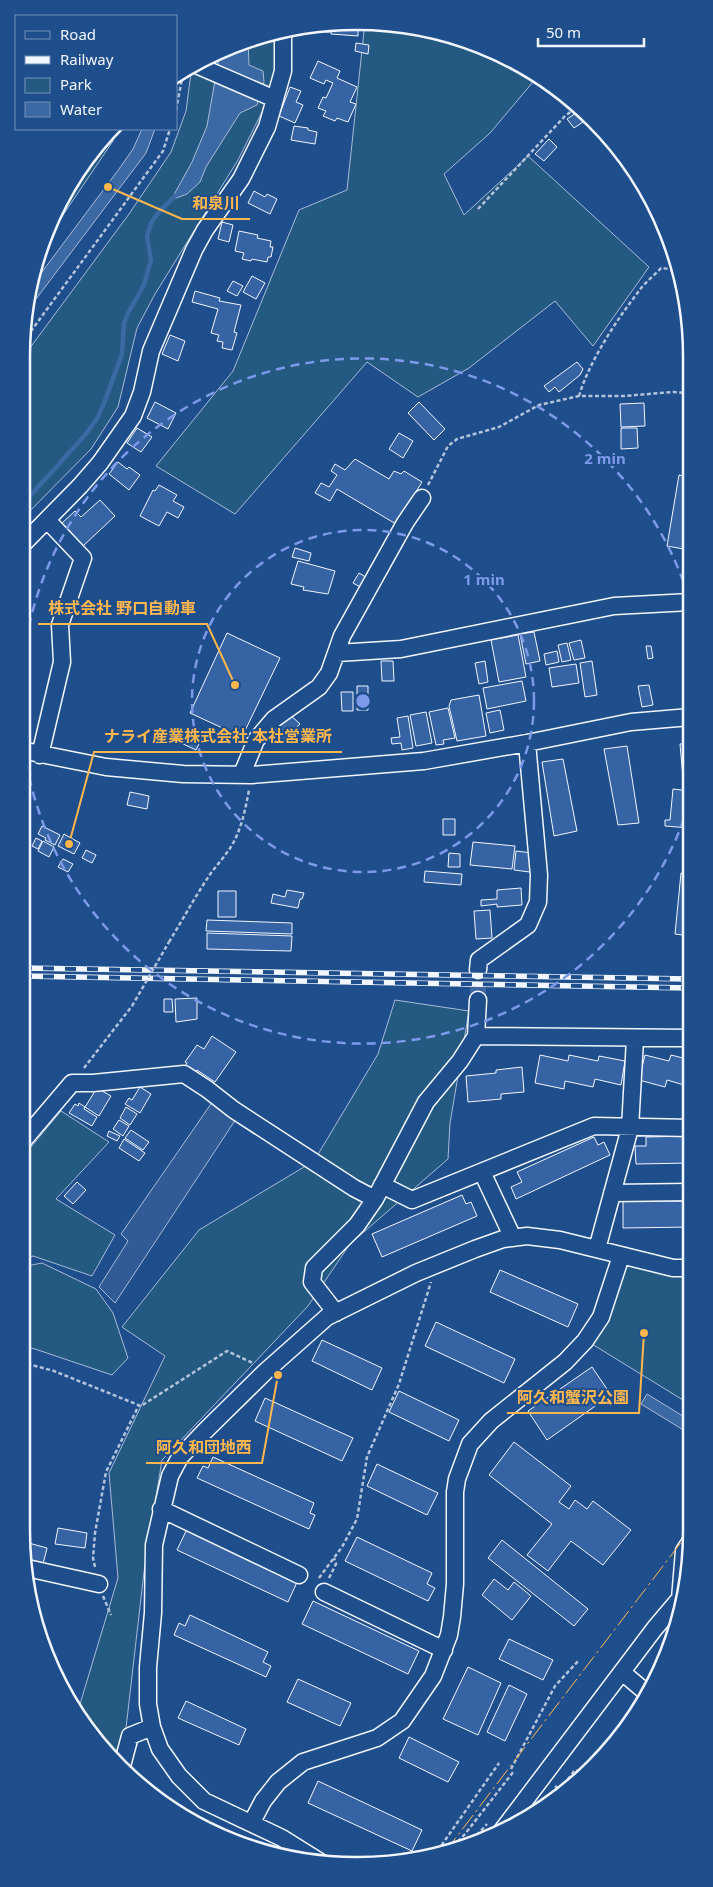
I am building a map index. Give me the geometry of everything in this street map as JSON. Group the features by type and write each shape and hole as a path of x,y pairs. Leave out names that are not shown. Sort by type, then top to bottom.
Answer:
{"street":[{"path":"30,537 100,463 133,416 142,392 151,351 190,259 205,230 241,179 267,127 283,71 283,38"},
{"path":"204,68 274,99"},
{"path":"247,775 256,740 274,719 319,686 329,673 342,636 405,523 422,498"},
{"path":"40,755 62,662 60,625 84,558 47,520"},
{"path":"337,653 401,649 614,606 683,602"},
{"path":"30,752 106,768 183,774 247,775 424,761 528,743 631,722 683,715"},
{"path":"478,970 479,960 528,924 538,902 539,875 528,743"},
{"path":"336,1313 312,1282 314,1268 357,1225 378,1192 426,1102 460,1061 476,1036 478,1000"},
{"path":"476,1036 683,1038"},
{"path":"597,1249 630,1128 635,1039"},
{"path":"30,1132 72,1083 94,1083 184,1074 234,1110 354,1188 412,1200 594,1126 683,1128"},
{"path":"482,1172 513,1238"},
{"path":"612,1192 683,1192"},
{"path":"307,1853 252,1822 204,1801 179,1776 160,1748 152,1727 148,1704 148,1667 153,1614 154,1545 170,1476 180,1457 266,1372 328,1318 437,1265 475,1249 502,1239 527,1236 560,1240 673,1268 683,1268"},
{"path":"252,1822 263,1801 278,1782 303,1762 377,1738 402,1721 433,1676 444,1650 451,1626 455,1584 455,1492 457,1479 470,1444 491,1421 565,1362 585,1341 602,1317 621,1256"},
{"path":"161,1509 299,1575"},
{"path":"33,1569 99,1584"},
{"path":"321,1586 444,1650"},
{"path":"512,1817 622,1672 674,1607"},
{"path":"622,1672 642,1689"},
{"path":"124,1759 130,1736 152,1727"}],"path":[{"path":"178,100 182,81"},
{"path":"478,208 565,116 572,111"},
{"path":"31,331 163,151 170,130"},
{"path":"579,396 592,365 640,289 661,268 671,269"},
{"path":"422,498 448,446 457,439 499,426 539,405 579,396 683,393"},
{"path":"72,1083 132,1006 193,902 237,837 242,822 247,775"},
{"path":"321,1586 357,1518 367,1457 399,1384 437,1265"},
{"path":"30,1364 54,1371 141,1406 227,1351 266,1372"},
{"path":"111,1615 99,1584 93,1558 106,1472 139,1405"},
{"path":"511,1769 556,1686 579,1660"},
{"path":"441,1846 499,1763"},
{"path":"568,1779 575,1770 577,1771"},
{"path":"458,1841 514,1771"}],"green space":[{"path":"364,30 399,33 441,41 481,55 533,82 490,133 444,174 464,215 528,156 649,267 593,346 555,301 469,368 418,397 367,362 235,514 156,466 233,371 299,210 347,190"},
{"path":"276,40 274,73 262,112 238,160 155,294 137,328 118,407 91,449 30,511 30,347 129,214 171,152 186,111 191,75 232,55"},
{"path":"113,139 62,216 85,175"},
{"path":"395,1000 469,1011 450,1123 448,1159 350,1244 308,1306 162,1460 144,1572 126,1728 116,1751 97,1729 80,1704 118,1578 109,1473 165,1356 122,1327 199,1230 314,1161 378,1054"},
{"path":"61,1111 109,1142 56,1199 115,1235 92,1276 33,1256 30,1257 30,1148"},
{"path":"624,1261 683,1272 683,1400 592,1344"},
{"path":"42,1263 96,1289 113,1313 128,1358 112,1375 30,1348 30,1265"}],"shaded area":[{"path":"213,1101 236,1119 115,1303 99,1287 128,1241 121,1234"}],"water":[{"path":"248,48 249,65 263,71 264,82 257,105 240,113 206,167 200,182 187,194 171,200 192,162 207,126 218,61"},
{"path":"142,130 155,130 146,153 35,300 41,274 133,149"},
{"path":"647,1394 683,1416 683,1430 641,1404"}],"building":[{"path":"358,30 358,36 331,34 331,32 325,32"},
{"path":"356,43 369,45 368,54 355,51"},
{"path":"318,61 340,71 337,78 357,87 350,102 356,104 348,122 337,118 335,121 323,116 326,111 318,108 323,97 326,98 333,83 326,80 324,84 310,78"},
{"path":"290,87 301,91 296,102 303,105 295,123 279,116"},
{"path":"575,114 583,122 574,128 567,119"},
{"path":"294,126 308,128 308,130 317,132 315,144 291,140"},
{"path":"549,139 557,147 544,161 535,154"},
{"path":"254,191 265,197 267,194 277,199 270,214 248,203"},
{"path":"222,222 233,225 229,242 218,239"},
{"path":"239,231 258,235 257,238 271,241 270,247 273,247 271,257 268,257 267,262 242,259 244,253 235,251"},
{"path":"252,276 265,283 256,299 243,292"},
{"path":"233,281 243,286 237,296 227,291"},
{"path":"195,291 220,298 219,301 241,305 234,332 237,333 232,350 222,348 223,342 217,341 219,335 211,333 218,309 192,302"},
{"path":"170,335 185,341 178,361 162,354"},
{"path":"577,362 583,369 580,375 559,392 555,387 549,392 544,386"},
{"path":"155,402 176,413 168,429 147,418"},
{"path":"419,402 445,429 434,440 408,413"},
{"path":"644,403 645,426 621,427 620,404"},
{"path":"137,428 152,437 141,452 127,443"},
{"path":"621,428 637,428 638,448 621,449"},
{"path":"399,433 413,441 403,458 389,449"},
{"path":"355,459 389,479 394,471 401,474 404,471 422,482 396,524 337,489 330,501 315,493 321,483 329,487 337,475 331,471 335,464 345,470"},
{"path":"118,462 140,475 129,490 109,474"},
{"path":"679,475 683,476 683,549 667,546"},
{"path":"159,485 177,495 173,501 184,507 178,518 167,512 159,526 140,516 153,490 155,491"},
{"path":"100,500 115,516 83,546 62,523 75,511 81,517"},
{"path":"295,548 311,553 309,561 292,557"},
{"path":"298,561 335,571 328,594 303,590 304,587 291,584"},
{"path":"359,573 369,579 364,589 353,583"},
{"path":"534,632 540,661 526,664 520,634"},
{"path":"227,633 280,658 242,737 190,713"},
{"path":"518,635 526,677 499,682 491,640"},
{"path":"581,640 585,658 574,660 569,643"},
{"path":"567,643 571,660 562,662 558,645"},
{"path":"646,646 651,646 653,658 648,659"},
{"path":"557,651 559,662 546,665 544,654"},
{"path":"381,661 393,661 394,681 382,681"},
{"path":"485,661 488,682 479,684 475,663"},
{"path":"592,661 597,695 585,697 580,663"},
{"path":"576,664 579,683 552,687 549,668"},
{"path":"522,681 526,701 487,709 483,688"},
{"path":"649,685 653,705 642,707 638,686"},
{"path":"357,686 368,686 368,710 357,710"},
{"path":"341,692 353,692 353,711 342,711"},
{"path":"479,695 486,736 457,741 449,706 451,700"},
{"path":"448,708 455,738 443,740 444,744 436,745 429,712"},
{"path":"500,710 504,730 490,733 486,713"},
{"path":"426,712 432,743 416,746 410,715"},
{"path":"289,714 300,724 282,742 271,733"},
{"path":"408,716 413,748 402,750 401,743 392,744 391,738 400,737 397,718"},
{"path":"183,729 202,738 196,750 177,741"},
{"path":"680,744 683,744 683,778"},
{"path":"627,746 639,823 618,825 604,749"},
{"path":"563,759 577,831 554,836 542,762"},
{"path":"673,789 683,790 683,827 665,826 665,820 670,820"},
{"path":"130,792 149,796 147,809 127,805"},
{"path":"443,819 455,819 455,835 443,835"},
{"path":"42,826 60,835 55,845 38,834"},
{"path":"64,834 80,843 74,854 58,846"},
{"path":"36,838 42,841 38,849 32,846"},
{"path":"43,841 54,847 49,857 38,851"},
{"path":"473,842 515,846 512,869 470,865"},
{"path":"86,850 96,855 92,863 82,858"},
{"path":"516,851 532,853 530,872 514,870"},
{"path":"449,853 460,854 460,867 448,867"},
{"path":"63,859 73,864 68,872 58,867"},
{"path":"425,871 462,874 461,885 424,882"},
{"path":"681,873 683,873 683,935 675,934"},
{"path":"521,888 522,905 497,907 497,904 481,906 481,900 497,899 497,890"},
{"path":"287,890 304,893 298,908 271,903 273,894 285,897"},
{"path":"218,891 236,891 236,917 218,917"},
{"path":"490,910 492,938 476,939 474,911"},
{"path":"207,920 292,923 292,934 206,931"},
{"path":"207,933 292,936 291,951 207,949"},
{"path":"197,998 197,1019 176,1022 175,999"},
{"path":"164,999 172,999 173,1012 164,1012"},
{"path":"212,1036 236,1052 215,1082 197,1070 193,1076 183,1070 187,1063 185,1062 197,1045 204,1049"},
{"path":"540,1055 568,1061 569,1055 598,1061 599,1056 625,1061 621,1085 595,1079 593,1087 565,1081 564,1089 535,1083"},
{"path":"645,1055 669,1061 671,1055 683,1058 683,1085 667,1080 665,1087 639,1080"},
{"path":"522,1067 524,1092 501,1094 501,1099 468,1102 466,1076 496,1073 496,1070"},
{"path":"140,1087 151,1094 140,1113 125,1104 129,1098 132,1100"},
{"path":"97,1088 111,1096 99,1116 85,1107"},
{"path":"79,1103 85,1107 84,1109 97,1117 92,1126 69,1113 75,1104 78,1106"},
{"path":"126,1107 137,1114 130,1125 120,1118"},
{"path":"119,1120 129,1126 123,1136 113,1129"},
{"path":"131,1130 149,1142 143,1150 125,1138"},
{"path":"109,1131 120,1136 117,1141 107,1136"},
{"path":"683,1136 683,1163 636,1164 635,1146 646,1146 646,1137"},
{"path":"594,1137 598,1145 604,1142 610,1155 516,1199 511,1187 522,1182 517,1172"},
{"path":"124,1139 145,1153 139,1161 119,1148"},
{"path":"77,1182 86,1190 73,1204 64,1196"},
{"path":"462,1195 466,1204 471,1202 477,1216 382,1257 372,1234"},
{"path":"623,1201 683,1201 683,1227 623,1228"},
{"path":"500,1270 578,1304 568,1327 490,1292"},
{"path":"436,1322 515,1359 504,1383 425,1346"},
{"path":"322,1340 382,1368 372,1390 312,1361"},
{"path":"592,1367 611,1395 547,1440 528,1411"},
{"path":"399,1391 459,1420 449,1441 389,1412"},
{"path":"265,1398 353,1438 342,1461 255,1421"},
{"path":"514,1442 571,1486 559,1502 569,1509 575,1500 587,1509 593,1501 631,1530 603,1565 571,1541 548,1571 527,1555 552,1524 489,1475"},
{"path":"213,1457 314,1503 310,1513 315,1515 309,1529 197,1478 203,1466 208,1468"},
{"path":"377,1464 438,1493 427,1515 367,1486"},
{"path":"58,1528 87,1533 85,1548 55,1544"},
{"path":"187,1529 298,1580 288,1602 177,1550"},
{"path":"357,1537 432,1573 427,1584 435,1588 428,1601 345,1561"},
{"path":"502,1540 588,1609 574,1626 488,1558"},
{"path":"31,1544 47,1548 43,1564 32,1561"},
{"path":"494,1579 508,1590 514,1582 531,1596 512,1620 482,1595"},
{"path":"313,1601 419,1651 408,1674 302,1624"},
{"path":"190,1615 268,1652 263,1662 271,1666 266,1677 174,1635 179,1623 185,1626"},
{"path":"509,1639 553,1660 543,1680 499,1659"},
{"path":"468,1667 501,1683 478,1735 443,1719"},
{"path":"298,1679 351,1703 340,1726 287,1702"},
{"path":"509,1685 527,1694 505,1741 487,1732"},
{"path":"186,1701 246,1729 239,1745 178,1718"},
{"path":"409,1737 459,1762 448,1782 399,1758"},
{"path":"318,1781 422,1830 412,1851 308,1803"}],"waterway":[{"path":"30,496 86,434 98,417 122,354 124,323 144,285 151,260 147,236 151,223 175,196"}],"tunnel":[{"path":"478,970 478,1000"}],"railway":[{"path":"30,968 683,979"},
{"path":"30,976 683,988"}],"power":[{"path":"452,1843 683,1540"}],"place":[{"name":"和泉川","path":"108,187"},
{"name":"株式会社 野口自動車","path":"235,685"},
{"name":"ナライ産業株式会社 本社営業所","path":"69,844"},
{"name":"阿久和蟹沢公園","path":"644,1333"},
{"name":"阿久和団地西","path":"278,1375"}]}
